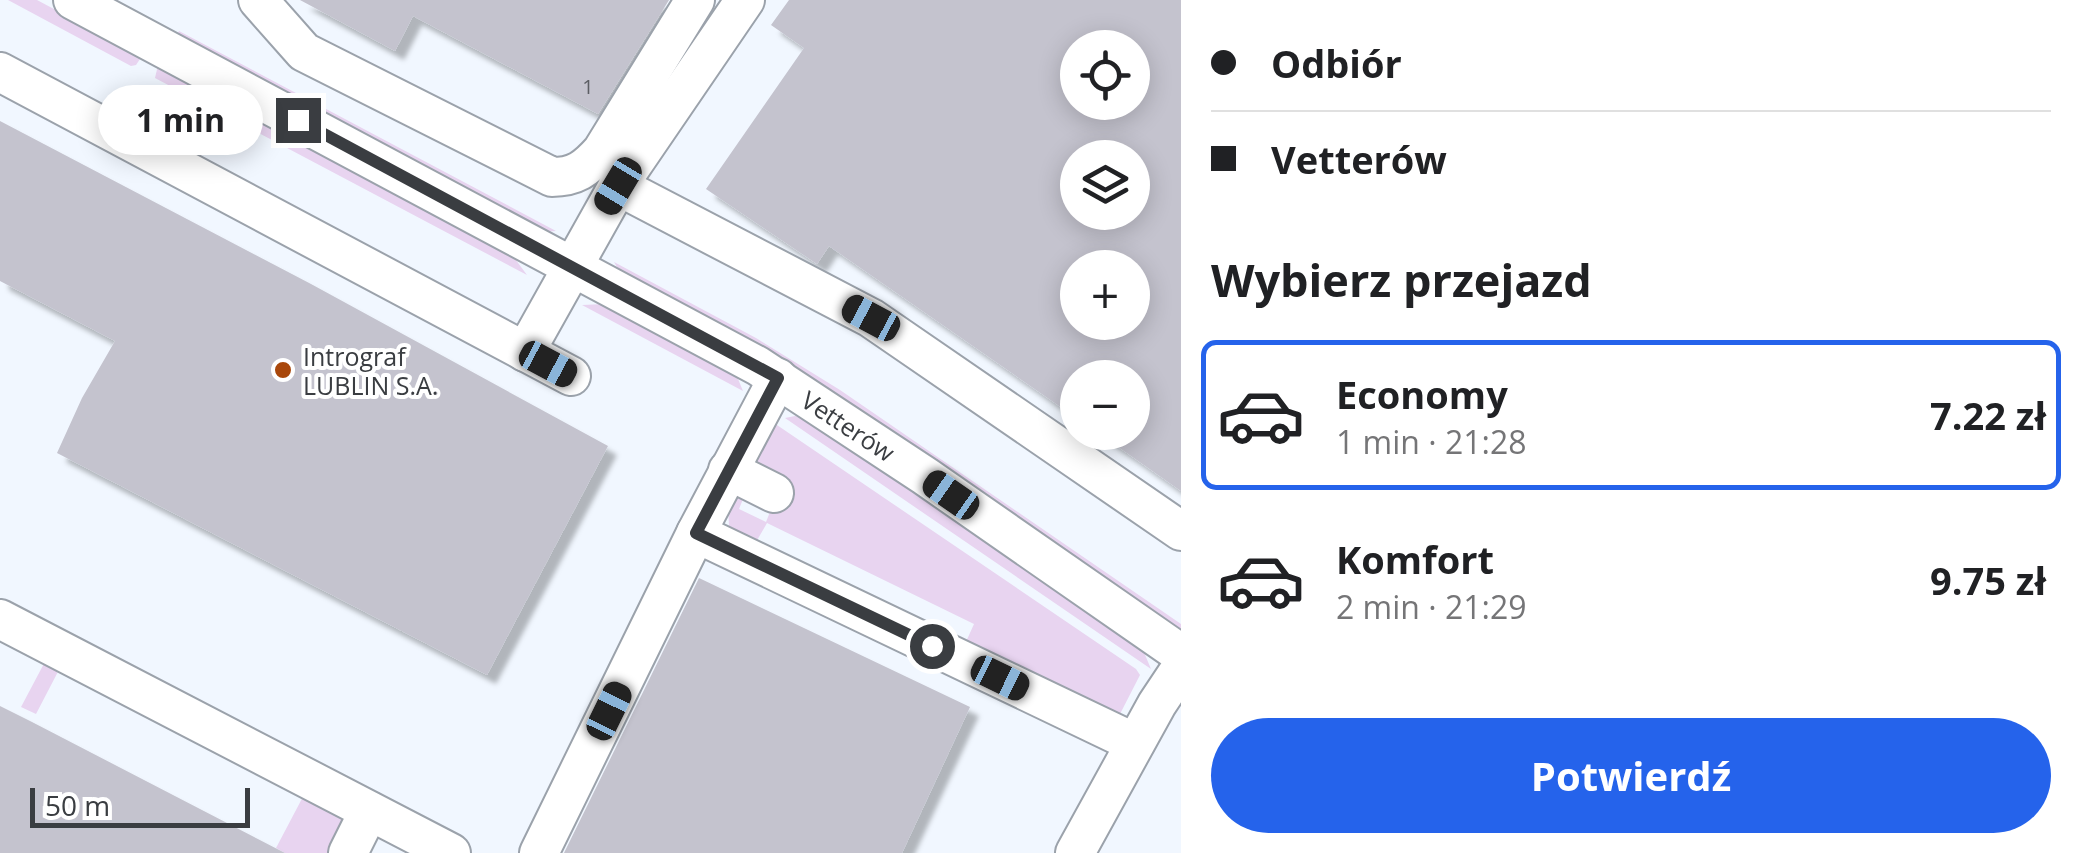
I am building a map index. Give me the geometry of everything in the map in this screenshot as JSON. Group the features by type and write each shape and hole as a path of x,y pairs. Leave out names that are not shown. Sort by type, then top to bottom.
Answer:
{"street":[{"path":"258,0 304,52 552,177 571,177 602,151 696,0"},
{"path":"525,352 618,186 745,0"},
{"name":"Vetterów","path":"94,5 778,378 1181,654"},
{"path":"0,72 571,376"},
{"path":"618,186 871,318 1181,532"},
{"path":"539,853 696,533 778,378"},
{"path":"728,470 774,493"},
{"path":"696,533 1135,743"},
{"path":"0,619 450,853"},
{"path":"1075,853 1181,668"},
{"path":"348,853 369,811"}],"shaded area":[{"path":"8,0 37,0 142,56 131,66"},
{"path":"179,31 556,231 543,232 176,37"},
{"path":"158,65 510,252 527,275 155,78"},
{"path":"614,262 756,338 840,390 1181,624 1181,633 620,272"},
{"path":"605,304 736,374 743,391 582,305"},
{"path":"785,418 807,418 1143,650 1151,669"},
{"path":"774,423 1136,669 1140,675 1120,714 965,644 974,624 767,523 756,542 729,526 728,507 739,485 747,489 739,509 766,522 780,487 747,470"},
{"path":"48,656 62,664 36,714 21,707"},
{"path":"306,791 352,816 333,853 285,853 276,848"}],"building":[{"path":"300,0 669,0 598,114 413,16 395,51"},
{"path":"789,0 1181,0 1181,491 1123,450 1150,450 1150,360 1060,360 1060,406 829,246 817,264 706,189 804,48 771,25"},
{"name":"Intrograf LUBLIN S.A.","path":"0,121 608,446 487,675 57,453 82,398 115,341 0,281"},
{"path":"699,578 970,707 902,853 564,853"},
{"path":"0,706 32,722 285,853 0,853"}],"place":[{"name":"Intrograf LUBLIN S.A.","path":"283,370"}],"route":[{"path":"298,120 778,378 696,533 932,646"}]}
